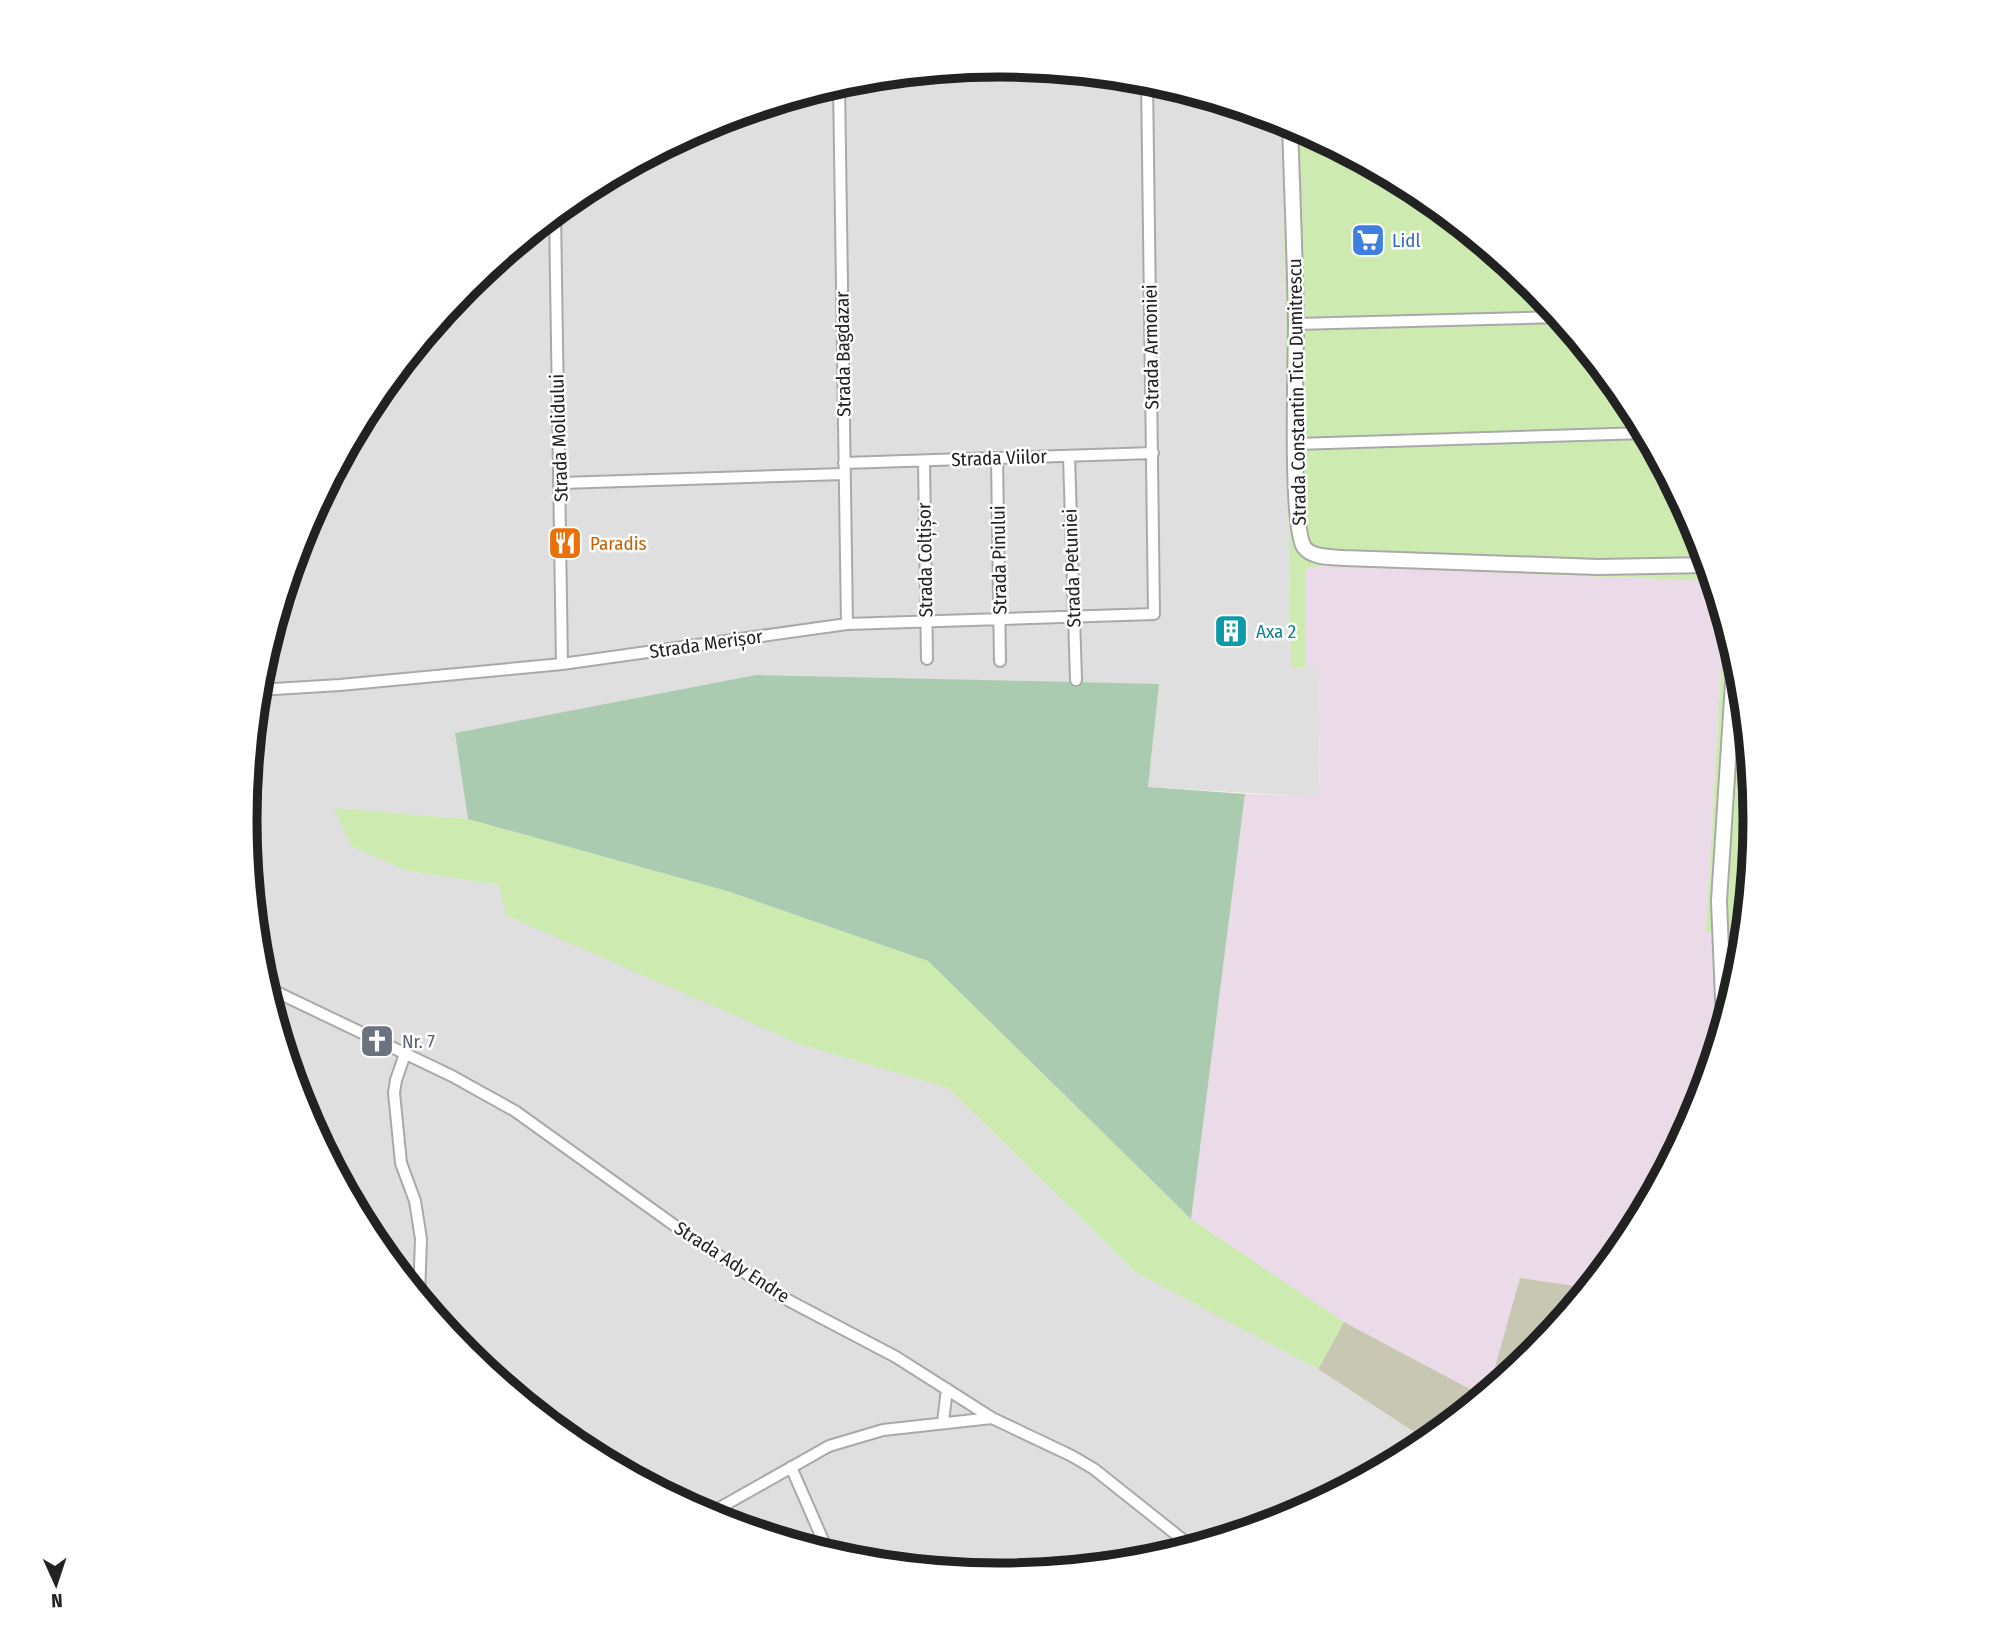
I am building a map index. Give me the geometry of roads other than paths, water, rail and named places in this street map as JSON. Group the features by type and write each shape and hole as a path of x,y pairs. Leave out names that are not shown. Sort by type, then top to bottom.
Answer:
{"street":[{"name":"Strada Armoniei","path":"1147,92 1154,614"},
{"name":"Strada Bagdazar","path":"839,95 847,624"},
{"name":"Strada Constantin Ticu Dumitrescu","path":"1290,136 1296,324 1296,444 1301,539 1306,550 1317,555 1343,558 1598,567 1698,565"},
{"name":"Strada Molidului","path":"555,226 562,664"},
{"path":"1296,324 1547,317"},
{"path":"1296,444 1634,433"},
{"name":"Strada Viilor","path":"561,483 844,469 924,461 1153,453"},
{"name":"Strada Petuniei","path":"1069,456 1076,680"},
{"name":"Strada Pinului","path":"997,458 1000,661"},
{"name":"Strada Colțișor","path":"924,461 927,659"},
{"name":"Strada Merișor","path":"270,689 562,664 847,624 1154,614"},
{"path":"1723,992 1719,901 1732,694"},
{"path":"1730,724 1737,724"},
{"name":"Strada Ady Endre","path":"279,993 515,1111 692,1238 782,1297 852,1332 992,1418 1072,1455 1094,1469 1183,1540"},
{"path":"405,1054 394,1093 401,1163 419,1219 420,1283"},
{"path":"943,1422 947,1389"},
{"path":"720,1508 829,1446 856,1437 883,1430 992,1418"},
{"path":"791,1467 824,1542"}],"place":[{"name":"Lidl","path":"1368,240"},
{"name":"Paradis","path":"565,543"},
{"name":"Axa 2","path":"1231,631"},
{"name":"Nr. 7","path":"377,1041"}]}
